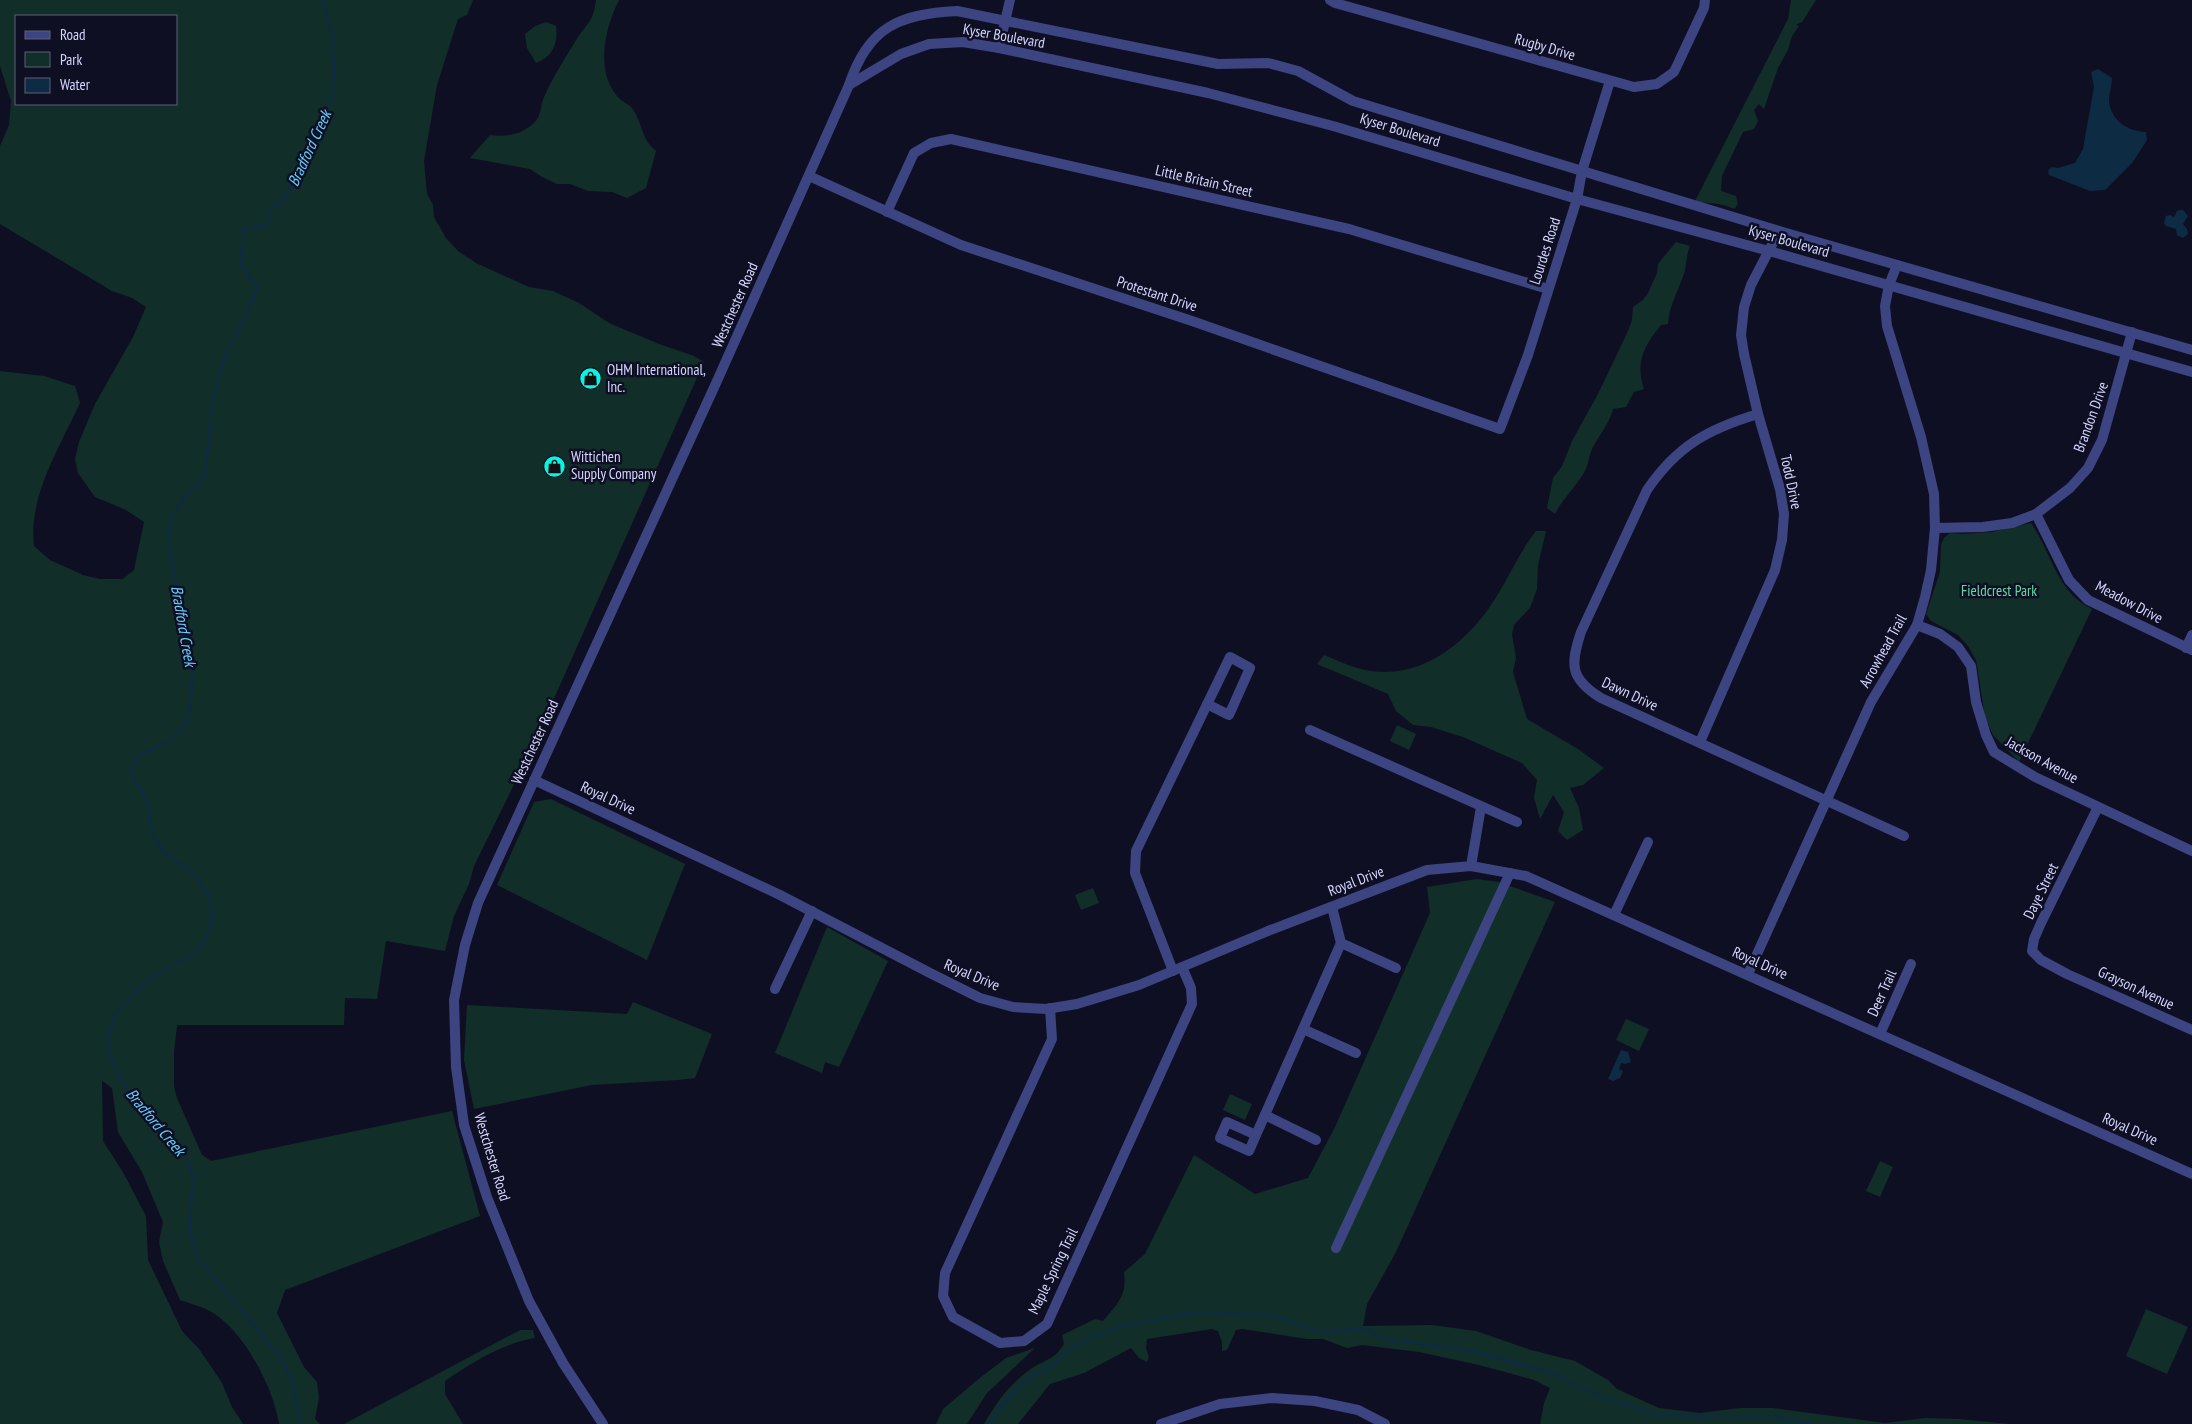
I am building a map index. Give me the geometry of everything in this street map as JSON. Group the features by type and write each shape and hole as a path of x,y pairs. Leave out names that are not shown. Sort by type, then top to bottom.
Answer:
{"street":[{"path":"999,48 1010,0"},
{"name":"Rugby Drive","path":"1330,0 1335,3 1634,87 1657,84 1674,72 1704,8 1705,0"},
{"name":"Kyser Boulevard","path":"849,86 856,63 871,41 899,21 925,13 957,11 1218,64 1268,64 1298,71 1353,100 1582,171 1779,231 2192,350"},
{"name":"Kyser Boulevard","path":"849,86 901,54 929,44 963,42 999,48 1208,93 1333,126 1577,199 1890,285 2192,372"},
{"name":"Lourdes Road","path":"1500,429 1528,355 1577,199 1582,171 1610,81"},
{"name":"Westchester Road","path":"603,1424 563,1363 529,1301 487,1197 464,1125 456,1067 454,1000 465,944 478,903 717,382 849,86"},
{"name":"Little Britain Street","path":"887,212 914,153 931,143 951,139 1349,229 1548,289"},
{"name":"Protestant Drive","path":"809,176 961,245 1192,321 1500,429"},
{"name":"Todd Drive","path":"1700,742 1775,570 1782,540 1784,514 1780,489 1758,414 1741,335 1744,307 1751,285 1779,231"},
{"name":"Arrowhead Trail","path":"1748,974 1871,702 1917,625 1930,570 1935,528 1934,494 1921,437 1887,326 1885,306 1897,265"},
{"name":"Brandon Drive","path":"1935,528 1992,526 2012,523 2036,514 2070,488 2088,468 2102,440 2132,332"},
{"name":"Dawn Drive","path":"1758,414 1710,431 1687,446 1660,471 1647,490 1581,632 1574,654 1574,670 1584,688 1601,698 1904,836"},
{"name":"Meadow Drive","path":"2036,514 2069,580 2088,600 2189,649"},
{"name":"Jackson Avenue","path":"1917,625 1940,634 1958,647 1971,666 1976,702 1986,735 1994,752 2035,777 2192,851"},
{"path":"2189,649 2192,635"},
{"name":"Maple Spring Trail","path":"1050,1008 1052,1039 945,1273 943,1296 952,1317 1000,1343 1024,1341 1047,1324 1192,1004 1191,988 1178,969 1135,873 1136,851 1207,704 1230,657 1250,668 1229,716 1207,704"},
{"path":"1310,730 1517,822"},
{"name":"Royal Drive","path":"534,780 812,911 930,974 980,998 1013,1007 1050,1008 1077,1004 1139,985 1427,870 1471,866 1526,876 2192,1174"},
{"name":"Daye Street","path":"2067,974 2041,960 2032,951 2034,939 2098,806"},
{"path":"1471,866 1481,807"},
{"path":"1614,915 1648,842"},
{"path":"1336,1248 1510,873"},
{"path":"1256,1134 1341,943 1332,907"},
{"path":"775,989 812,911"},
{"path":"1341,943 1396,968"},
{"name":"Deer Trail","path":"1880,1034 1911,964"},
{"name":"Grayson Avenue","path":"2067,974 2192,1030"},
{"path":"1303,1029 1356,1053"},
{"path":"1265,1115 1316,1140"},
{"path":"1161,1424 1220,1404 1272,1398 1315,1401 1358,1410 1379,1423"}],"green space":[{"path":"0,0 473,0 467,15 458,19 437,85 424,161 427,194 433,205 434,217 446,238 458,251 476,263 529,287 553,291 579,303 609,323 694,356 704,362 531,750 474,866 469,884 454,916 445,951 386,941 377,999 345,998 344,1025 177,1025 174,1053 174,1086 177,1098 202,1155 211,1161 452,1111 480,1216 285,1290 277,1313 304,1367 317,1382 319,1398 315,1419 320,1424 279,1424 276,1409 263,1375 232,1329 219,1317 206,1309 180,1300 163,1261 159,1242 163,1222 142,1172 118,1132 112,1088 102,1081 103,1141 124,1174 146,1216 148,1260 182,1331 199,1349 222,1383 232,1407 243,1424 0,1424 0,371 44,376 75,386 80,403 55,454 41,490 33,527 34,546 50,560 83,575 100,579 123,579 134,570 144,522 126,510 95,497 78,473 75,459 79,442 95,404 133,337 146,307 132,298 112,291 0,224 0,146 9,125 11,101 0,66"},
{"path":"596,0 619,0 606,36 604,62 610,86 617,96 632,109 638,118 647,141 656,151 646,188 627,198 612,192 588,191 570,184 557,184 530,169 470,158 490,135 502,136 519,133 537,120 543,98 565,58 592,17"},
{"path":"1791,0 1816,0 1802,22 1796,25 1799,26 1792,36 1788,50 1778,68 1764,109 1759,104 1754,110 1758,121 1754,129 1743,132 1722,176 1721,191 1736,196 1738,204 1734,209 1723,205 1695,201 1788,19"},
{"path":"546,22 556,26 555,44 547,57 536,63 527,48 525,34 535,26"},
{"path":"1676,242 1690,246 1685,270 1672,305 1668,324 1661,325 1650,340 1643,355 1640,371 1644,389 1634,392 1626,407 1613,409 1592,450 1586,469 1555,514 1547,508 1553,478 1562,466 1572,441 1598,394 1628,331 1632,320 1633,307 1643,300 1648,293 1657,273 1658,264"},
{"name":"Fieldcrest Park","path":"2031,523 2062,582 2080,602 2092,609 2019,762 1993,735 1985,717 1976,660 1968,646 1958,635 1931,621 1926,614 1940,572 1941,545 1944,538 1950,533 1991,532"},
{"path":"1536,531 1546,531 1538,565 1537,589 1530,608 1514,625 1512,634 1516,658 1513,672 1527,719 1578,749 1604,768 1583,785 1570,788 1579,808 1583,830 1567,840 1558,831 1564,812 1553,795 1540,819 1534,798 1537,780 1522,763 1463,737 1431,727 1413,725 1396,711 1388,694 1317,664 1324,655 1359,668 1391,672 1410,669 1428,662 1445,652 1475,626 1503,586 1525,546"},
{"path":"1397,725 1416,734 1409,750 1390,741"},
{"path":"551,799 685,864 647,960 497,885 534,802"},
{"path":"1477,879 1499,882 1555,902 1396,1252 1367,1304 1363,1326 1432,1325 1476,1331 1531,1350 1575,1361 1608,1380 1617,1389 1659,1408 1700,1413 1740,1408 1773,1408 1885,1423 1925,1418 2010,1424 1540,1424 1544,1403 1550,1388 1534,1380 1479,1365 1419,1352 1362,1345 1347,1348 1323,1339 1307,1339 1242,1329 1236,1330 1227,1350 1222,1351 1222,1342 1218,1331 1212,1329 1147,1339 1146,1349 1149,1357 1147,1362 1139,1358 1131,1348 1084,1373 1050,1384 1018,1424 984,1424 998,1402 1014,1383 1028,1371 1060,1350 1064,1344 1062,1335 1095,1319 1103,1321 1113,1309 1123,1293 1124,1272 1145,1254 1194,1155 1255,1194 1308,1178 1335,1127 1430,913 1427,887"},
{"path":"1093,888 1099,903 1081,910 1075,895"},
{"path":"827,927 888,961 839,1067 825,1062 822,1073 775,1053"},
{"path":"633,1002 712,1034 695,1078 592,1085 474,1109 464,1060 467,1005 627,1014"},
{"path":"1626,1019 1649,1029 1639,1051 1616,1040"},
{"path":"1230,1094 1252,1104 1245,1120 1223,1110"},
{"path":"1880,1161 1893,1167 1880,1197 1866,1191"},
{"path":"2146,1309 2188,1327 2167,1374 2126,1356"},
{"path":"520,1330 533,1330 535,1338 499,1349 445,1381 445,1394 463,1424 344,1424"},
{"path":"1035,1348 987,1393 967,1424 936,1424 943,1409 981,1377 1006,1358"}],"water":[{"path":"2098,69 2112,78 2109,102 2117,120 2133,130 2146,132 2147,140 2132,163 2105,190 2090,191 2049,175 2048,171 2051,167 2058,168 2075,163 2083,149 2094,87 2091,72"},
{"path":"2183,210 2188,216 2183,224 2188,234 2183,238 2177,235 2176,229 2166,226 2164,223 2166,216 2174,217 2177,211"},
{"path":"1621,1050 1628,1052 1631,1062 1621,1063 1619,1069 1623,1071 1620,1078 1613,1081 1608,1079"}],"waterway":[{"name":"Bradford Creek","path":"301,1424 292,1382 279,1355 199,1259 189,1230 193,1177 185,1154 152,1124 118,1074 109,1050 109,1033 115,1014 141,987 160,972 191,956 204,942 212,920 210,898 195,875 162,851 152,831 147,801 130,771 138,756 171,740 188,720 192,672 168,539 171,518 187,494 205,477 212,404 225,356 250,307 257,288 241,264 243,230 267,225 272,206 278,205 285,198 332,98 334,68 332,34 322,0"},
{"path":"989,1424 1009,1397 1023,1383 1035,1374 1048,1369 1068,1350 1090,1338 1122,1326 1196,1312 1270,1315 1315,1330 1331,1332 1353,1329 1369,1330 1383,1338 1473,1351 1555,1374 1606,1399 1658,1415 1774,1417 1812,1424"}],"place":[{"name":"OHM International, Inc.","path":"591,379"},
{"name":"Wittichen Supply Company","path":"555,466"}]}
